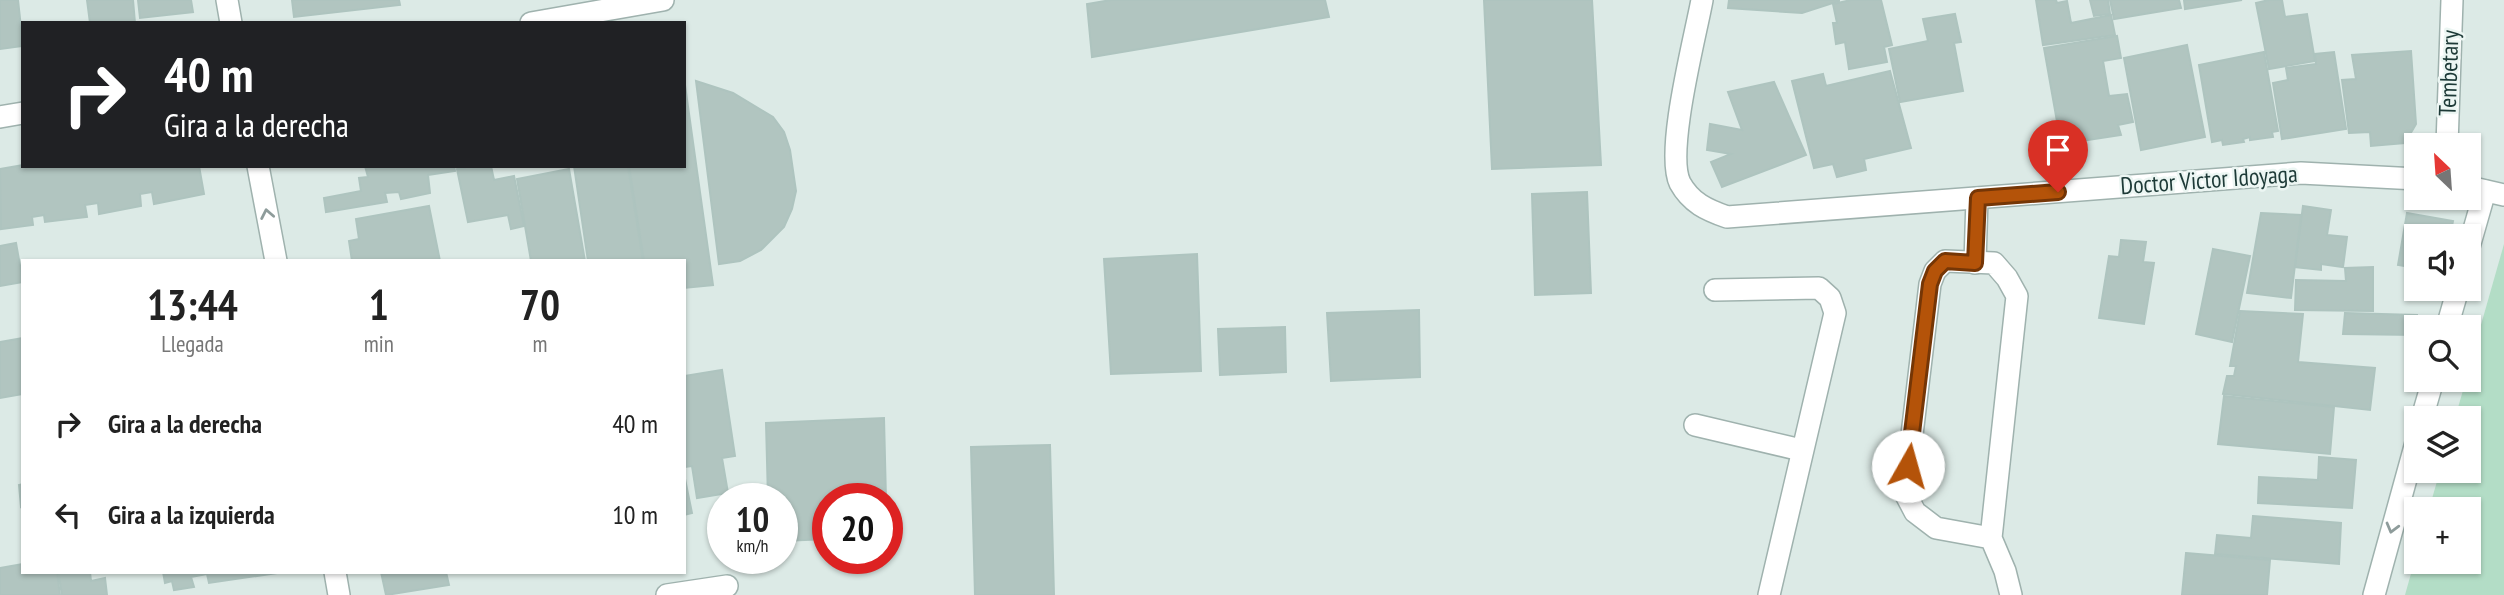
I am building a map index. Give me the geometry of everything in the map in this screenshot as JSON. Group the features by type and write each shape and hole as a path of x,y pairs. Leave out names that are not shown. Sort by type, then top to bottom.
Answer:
{"street":[{"path":"228,0 231,21"},
{"path":"542,21 663,0"},
{"name":"Doctor Victor Idoyaga","path":"1702,0 1676,136 1675,159 1680,183 1699,206 1727,217 2301,173 2404,178"},
{"name":"Tembetary","path":"2447,133 2452,0"},
{"path":"0,117 21,113"},
{"path":"257,168 276,259"},
{"path":"2476,224 2486,191"},
{"path":"1975,263 1978,198"},
{"path":"1991,538 1936,527 1915,512 1905,492 1930,284 1935,271 1945,261 1994,263 2017,296 1991,538 2005,571 2011,595"},
{"path":"1716,290 1819,288 1830,298 1835,313 1769,595"},
{"path":"1695,425 1801,450"},
{"path":"2374,595 2405,483"},
{"path":"335,574 340,595"},
{"path":"667,595 727,586"}],"green space":[{"path":"2504,244 2504,595 2405,595 2411,574 2481,574 2481,497 2432,497 2437,483 2481,483 2481,406 2458,406 2463,392 2481,392 2481,325"}],"building":[{"path":"0,0 18,0 21,46 0,49"},
{"path":"87,0 133,0 135,21 90,21"},
{"path":"138,0 191,0 193,12 140,18"},
{"path":"292,0 399,0 400,5 294,17"},
{"path":"1111,0 1325,0 1329,17 1092,57 1087,4"},
{"path":"1484,0 1592,0 1601,165 1492,169"},
{"path":"1729,0 1839,1 1802,13 1728,8"},
{"path":"1851,0 1881,0 1892,45 1884,47 1887,62 1849,69 1845,42 1836,44 1833,23 1837,23 1833,4"},
{"path":"2036,0 2056,0 2057,3 2067,1 2071,23 2111,15 2115,35 2043,45"},
{"path":"2090,0 2108,0 2110,14 2094,16"},
{"path":"2110,0 2179,0 2181,8 2114,19"},
{"path":"2184,0 2242,0 2185,9"},
{"path":"2282,0 2285,17 2307,14 2315,61 2269,69 2256,3"},
{"path":"1955,14 1961,42 1954,43 1963,91 1900,102 1889,49 1928,41 1923,19"},
{"path":"2117,36 2121,58 2103,61 2109,96 2127,94 2133,122 2118,125 2121,135 2061,144 2044,48"},
{"path":"2187,45 2205,137 2141,150 2124,58"},
{"path":"2411,51 2416,124 2411,133 2404,133 2404,143 2371,146 2370,132 2349,133 2342,80 2356,79 2352,55"},
{"path":"2264,52 2278,131 2272,132 2273,137 2250,140 2250,137 2243,139 2244,142 2223,145 2222,140 2212,142 2199,65"},
{"path":"2334,52 2346,129 2282,139 2273,83 2288,80 2286,68 2316,64 2315,54"},
{"path":"1890,71 1911,148 1864,159 1866,170 1837,177 1833,164 1814,168 1792,81 1823,74 1826,86"},
{"path":"696,81 733,93 773,117 784,132 790,150 796,191 784,227 761,250 740,261 719,264"},
{"path":"1774,82 1806,155 1722,187 1711,162 1731,154 1707,150 1710,124 1742,130 1728,92"},
{"path":"686,92 713,285 686,288 686,259 644,259 629,168 686,168"},
{"path":"21,165 21,168 199,168 204,194 154,204 152,192 140,194 141,206 99,214 98,203 85,205 87,217 45,222 44,215 32,217 33,225 1,229 0,169"},
{"path":"366,168 454,168 455,171 428,175 430,193 401,199 399,192 385,193 387,202 326,212 324,198 361,191 359,178 368,177"},
{"path":"491,168 494,180 514,176 524,226 511,229 508,215 468,222 457,169"},
{"path":"574,168 628,168 643,259 588,259"},
{"path":"569,169 585,259 531,259 517,179"},
{"path":"1587,192 1591,293 1535,295 1532,194"},
{"path":"429,206 440,259 352,259 349,241 359,239 356,219"},
{"path":"2303,206 2331,210 2327,235 2347,237 2343,267 2321,264 2321,270 2295,267"},
{"path":"2261,213 2301,215 2291,298 2247,293"},
{"path":"2407,213 2453,221 2452,224 2405,224"},
{"path":"2404,230 2404,266 2398,265"},
{"path":"2121,240 2146,242 2143,262 2154,263 2144,324 2099,318 2109,256 2119,257"},
{"path":"16,243 21,282 0,286 0,246"},
{"path":"2213,249 2250,256 2232,342 2196,334"},
{"path":"1197,254 1201,371 1111,374 1104,259"},
{"path":"2373,267 2373,311 2295,310 2296,280 2346,281 2345,268"},
{"path":"1419,310 1420,377 1331,381 1327,313"},
{"path":"2240,311 2303,314 2298,362 2375,368 2370,410 2223,394 2227,376 2234,376 2236,366 2230,366"},
{"path":"2345,313 2417,315 2404,315 2404,335 2343,334"},
{"path":"1285,327 1286,372 1220,375 1218,329"},
{"path":"21,338 21,394 0,398 0,342"},
{"path":"722,370 735,456 722,458 726,483 707,483 707,496 697,498 692,466 686,467 686,376"},
{"path":"2224,396 2334,407 2330,454 2218,444"},
{"path":"884,418 886,483 812,483 812,540 798,540 798,483 768,483 766,423"},
{"path":"1050,445 1054,595 975,595 971,447"},
{"path":"2319,457 2356,460 2352,508 2258,503 2259,477 2318,480"},
{"path":"686,484 692,513 686,514"},
{"path":"2253,516 2341,523 2339,564 2215,554 2217,535 2251,538"},
{"path":"2186,553 2270,560 2267,595 2182,595"},
{"path":"21,564 21,574 57,574 60,595 0,595 0,568"},
{"path":"58,574 90,574 91,581 105,578 107,595 62,595"},
{"path":"163,574 207,574 191,577 194,587 174,590 172,581 165,583"},
{"path":"207,574 270,574 209,583"},
{"path":"381,574 446,574 449,585 386,595"}],"route":[{"path":"1908,466 1930,284 1935,271 1945,261 1975,263 1978,198 2058,192"}]}
